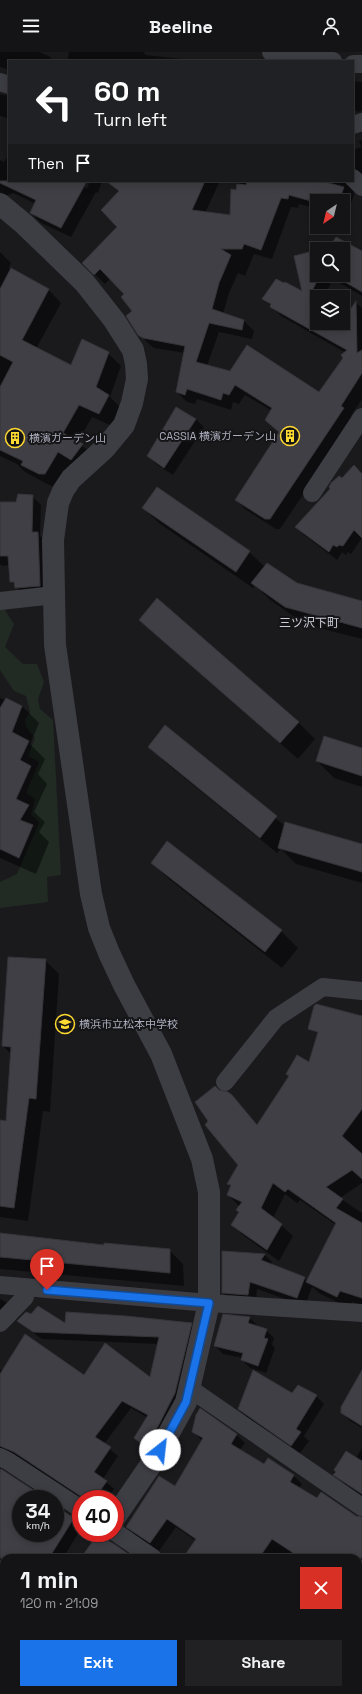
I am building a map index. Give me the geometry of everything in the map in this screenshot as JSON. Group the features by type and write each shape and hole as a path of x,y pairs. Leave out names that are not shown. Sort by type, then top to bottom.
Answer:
{"street":[{"path":"271,52 298,58 321,60"},
{"path":"354,179 362,186"},
{"path":"4,211 54,252 84,282 114,320 133,350 136,364 137,379 132,403 124,425 105,448 71,479 63,491 58,503 53,540 55,645 91,894 99,928 124,985 161,1054 202,1159 209,1192 209,1303 186,1402 154,1460 124,1504"},
{"path":"312,493 362,418"},
{"path":"0,601 54,595"},
{"path":"225,1082 276,1018 323,987 362,991"},
{"path":"0,1285 209,1303 362,1313"},
{"path":"0,1323 25,1297"},
{"path":"189,1388 362,1507"},
{"path":"0,1457 72,1503"},
{"path":"124,1538 147,1554"}],"shaded area":[{"path":"4,609 14,624 5,647 23,664 37,664 44,682 38,699 40,709 53,720 61,875 47,877 48,902 0,908 0,882 17,874 39,823 31,814 35,799 26,793 39,762 28,756 35,738 26,727 25,720 30,712 26,696 14,691 0,670 0,610"}],"building":[{"path":"0,181 86,182 61,228 30,213 36,200 0,183"},
{"path":"107,182 205,182 192,210 230,215 231,189 236,190 237,184 246,185 247,182 325,182 344,187 342,194 310,194 310,201 289,195 288,199 281,198 261,250 244,244 242,249 221,249 231,255 219,283 212,309 244,320 242,330 209,323 196,362 230,371 247,345 319,392 343,358 341,355 347,350 311,330 350,330 350,310 356,301 357,353 362,350 362,373 341,406 344,408 270,519 265,519 235,500 279,432 265,420 272,408 235,385 229,395 223,393 221,400 187,389 185,395 176,392 185,346 143,338 138,335 126,316 132,311 121,297 124,294 100,269 94,275 82,263 117,227 101,210 119,191"},
{"path":"336,237 345,242 333,242"},
{"path":"350,245 362,251 362,292 345,282 350,282"},
{"path":"310,252 310,282 316,282 312,290 310,290 310,329 270,307 271,304 262,299 276,279 302,291 294,256"},
{"path":"11,268 49,289 22,340 71,365 82,339 109,352 96,387 109,395 99,414 79,405 63,433 83,444 71,460 58,452 45,474 39,474 21,465 23,461 0,450 0,387 13,362 0,355 0,289"},
{"path":"176,407 196,419 164,468 147,456"},
{"path":"354,465 362,474 362,538 354,530 343,546 339,545 337,547 333,545 329,552 295,527 330,489 329,487 331,483 339,476 342,478"},
{"path":"157,487 250,551 236,572 142,508"},
{"path":"18,494 33,495 32,532 38,532 40,586 15,588 14,582 10,582 8,556 0,556 0,502 16,502"},
{"path":"267,563 297,583 362,601 362,628 285,607 251,583"},
{"path":"157,598 299,722 280,743 139,620"},
{"path":"6,698 22,706 12,732 29,741 20,760 31,766 16,799 29,805 20,820 33,825 19,858 0,849 0,708"},
{"path":"165,725 277,816 260,838 148,747"},
{"path":"324,736 362,748 362,776 316,761"},
{"path":"285,822 362,844 362,872 278,848"},
{"path":"167,841 282,930 265,952 151,863"},
{"path":"8,957 46,959 36,1099 29,1098 14,1208 0,1206 0,1120 6,1121 11,1047 2,1046"},
{"path":"316,1004 362,1016 362,1109 342,1136 362,1154 362,1179 352,1170 326,1187 343,1199 336,1208 362,1223 362,1298 340,1291 337,1297 306,1282 336,1223 288,1189 285,1192 273,1183 261,1208 282,1224 267,1250 231,1225 239,1212 236,1210 242,1202 227,1195 231,1185 227,1184 238,1165 205,1125 208,1121 195,1102 215,1086 219,1090 228,1092 232,1095 257,1125 289,1076 286,1074 297,1055 309,1062 318,1032 308,1029 314,1006"},
{"path":"0,1233 104,1245 104,1243 170,1249 170,1273 0,1257"},
{"path":"222,1251 265,1254 261,1260 305,1277 297,1298 250,1282 248,1295 222,1293"},
{"path":"38,1306 65,1323 66,1312 126,1316 192,1323 175,1393 147,1448 134,1438 148,1415 122,1401 95,1437 111,1447 94,1472 107,1481 100,1490 72,1490 14,1452 0,1446 0,1374 25,1334 84,1375 105,1343 150,1377 159,1337 33,1332 17,1321 26,1312 31,1314"},
{"path":"223,1314 250,1317 248,1323 267,1329 264,1338 268,1339 258,1366 241,1360 243,1353 214,1346"},
{"path":"253,1370 292,1393 298,1385 317,1395 296,1429 301,1432 291,1446 238,1409"},
{"path":"362,1370 362,1426 341,1413 341,1407"},
{"path":"200,1408 237,1434 231,1444 264,1464 268,1458 294,1475 290,1482 317,1498 321,1492 356,1516 362,1517 362,1554 295,1554 272,1539 262,1554 186,1554 196,1539 167,1519 150,1543 126,1527 159,1476 175,1486 203,1438 192,1432 196,1415"},
{"path":"346,1451 362,1461 362,1494 333,1475 336,1472 334,1470"},
{"path":"1,1469 33,1490 12,1490 12,1542 59,1542 52,1554 0,1554"},
{"path":"64,1512 72,1517 72,1521 64,1534"},
{"path":"92,1542 110,1542 128,1554 84,1554"}],"place":[{"name":"CASSIA 横濱ガーデン山","path":"290,436"},
{"name":"横濱ガーデン山","path":"15,438"},
{"name":"横浜市立松本中学校","path":"65,1024"}],"district":[{"name":"三ツ沢下町","path":"309,623"}],"route":[{"path":"47,1290 209,1303 186,1402 160,1450"}]}
